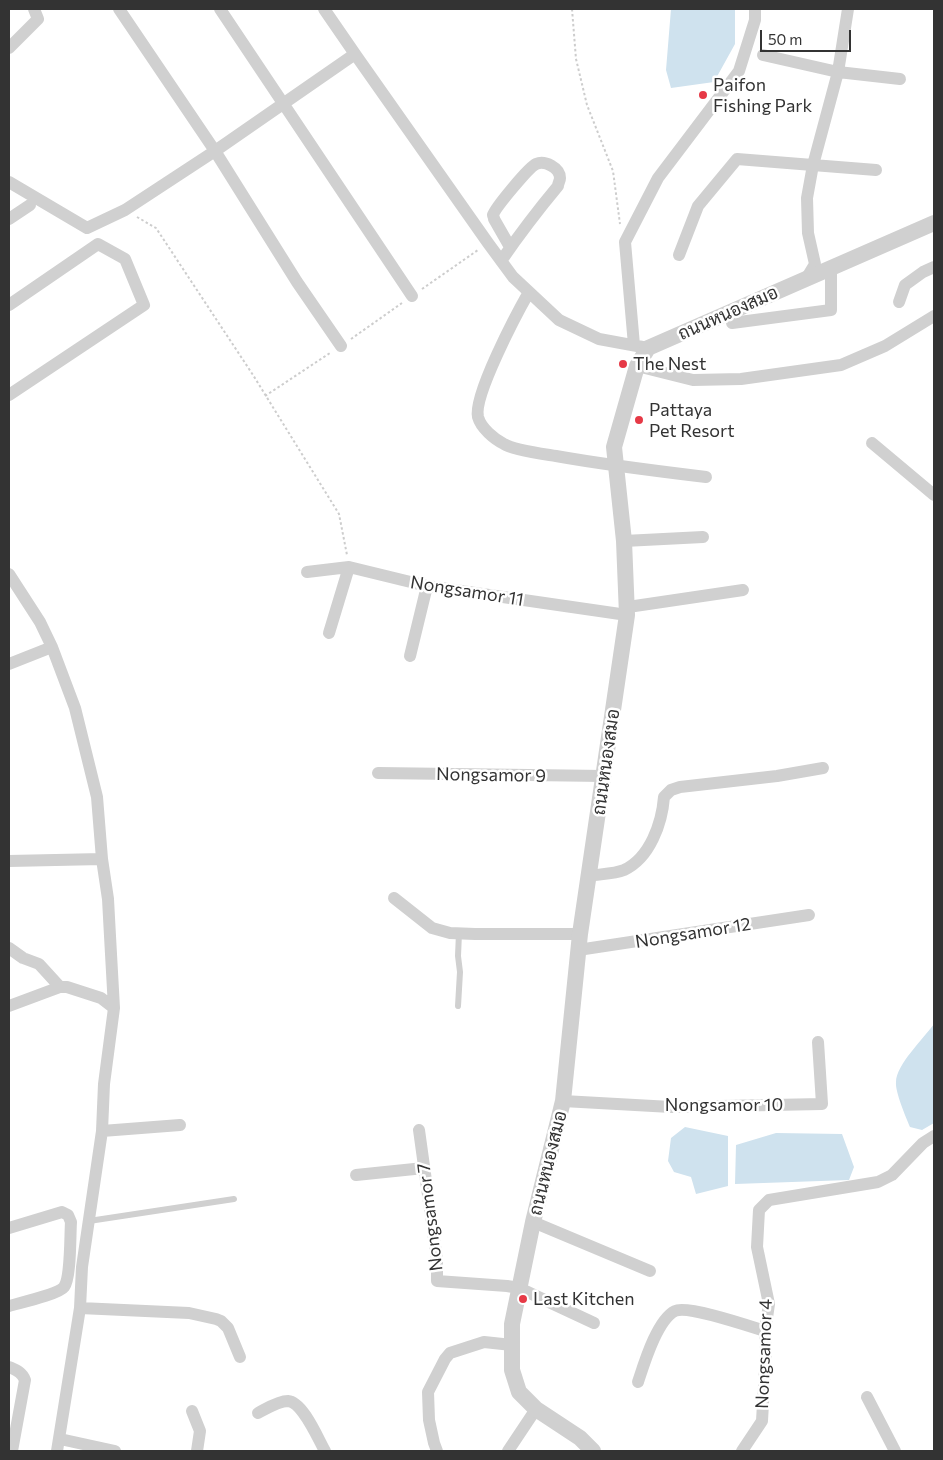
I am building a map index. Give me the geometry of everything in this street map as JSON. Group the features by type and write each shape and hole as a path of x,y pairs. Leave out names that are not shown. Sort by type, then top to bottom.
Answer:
{"street":[{"path":"9,48 38,18 34,9"},
{"path":"119,9 215,150 297,282 341,346"},
{"path":"220,9 412,296"},
{"path":"324,9 513,277 559,320 599,339 641,347 625,242 658,178 739,71 755,20 755,9"},
{"path":"806,279 815,264 808,233 807,198 812,165 838,72 848,9"},
{"path":"9,182 87,228 125,210 355,54"},
{"path":"763,55 838,72 900,78"},
{"path":"678,255 698,206 737,159 876,170"},
{"path":"501,261 558,186 560,178 554,167 545,163 536,164 523,176 493,215 510,247"},
{"path":"9,219 30,205"},
{"name":"ถนนหนองสมอ","path":"593,1451 580,1438 536,1409 518,1392 512,1370 512,1324 533,1222 563,1101 579,942 628,611 624,541 614,447 641,347 806,279 934,223"},
{"path":"9,305 98,244 125,259 144,305 9,395"},
{"path":"899,302 905,285 923,272 934,267"},
{"path":"732,323 831,310 830,268"},
{"path":"529,292 506,334 480,397 478,418 488,432 505,445 543,454 615,466 706,477"},
{"path":"637,366 693,380 742,379 841,365 886,346 934,316"},
{"path":"872,443 934,495"},
{"path":"624,541 703,538"},
{"path":"330,633 349,567"},
{"name":"Nongsamor 11","path":"307,572 349,567 427,586 628,611 743,590"},
{"path":"9,574 40,622 52,647 75,708 97,797 102,859 108,899 114,1008 104,1084 102,1131 82,1268 80,1308 59,1445 115,1451"},
{"path":"410,656 427,586"},
{"path":"9,664 52,647"},
{"path":"589,876 622,871 634,864 642,856 658,830 663,813 664,797 671,790 680,787 777,776 823,768"},
{"name":"Nongsamor 9","path":"378,773 604,776"},
{"path":"9,861 102,859"},
{"name":"Nongsamor 12","path":"394,898 432,928 450,933 579,942 809,915"},
{"path":"9,948 23,958 39,964 60,987"},
{"path":"9,1006 60,987 67,987 101,998 114,1008"},
{"name":"Nongsamor 10","path":"563,1101 671,1106 822,1104 818,1042"},
{"path":"102,1131 180,1125"},
{"name":"Nongsamor 7","path":"419,1130 437,1281 519,1288"},
{"name":"Nongsamor 4","path":"742,1451 762,1421 766,1350 765,1331 768,1304 757,1247 758,1210 769,1200 878,1182 892,1175 923,1143 934,1136"},
{"path":"356,1175 424,1168"},
{"path":"9,1228 62,1212 68,1215 71,1222 68,1280 63,1288 9,1306"},
{"path":"533,1222 650,1271"},
{"path":"519,1288 594,1323"},
{"path":"80,1308 189,1313 216,1319 228,1328 240,1357"},
{"path":"638,1382 659,1330 666,1319 675,1311 690,1310 765,1331"},
{"path":"437,1451 429,1420 428,1392 445,1359 450,1354 484,1342 512,1345"},
{"path":"9,1367 19,1372 24,1380 11,1446"},
{"path":"867,1397 895,1451"},
{"path":"258,1413 283,1402 293,1402 306,1416 325,1451"},
{"path":"508,1451 536,1409"},
{"path":"192,1411 200,1431 197,1451"}],"lane":[{"path":"458,1006 460,972 458,956 459,933"},
{"path":"88,1221 234,1199"}],"path":[{"path":"572,9 576,59 587,105 613,171 621,231 625,242"},
{"path":"125,210 156,228 253,375 339,514 349,567"},
{"path":"265,396 341,346 488,243"}],"water":[{"path":"671,9 735,9 735,44 714,82 671,88 666,70"},
{"path":"934,1024 934,1123 922,1130 910,1127 899,1098 896,1082 897,1075 905,1060"},
{"path":"685,1127 728,1136 728,1186 696,1194 691,1177 674,1172 668,1161 671,1138"},
{"path":"776,1133 842,1134 854,1167 849,1180 735,1184 736,1145"}],"place":[{"name":"Paifon Fishing Park","path":"703,95"},
{"name":"The Nest","path":"623,364"},
{"name":"Pattaya Pet Resort","path":"639,420"},
{"name":"Last Kitchen","path":"523,1299"}]}
